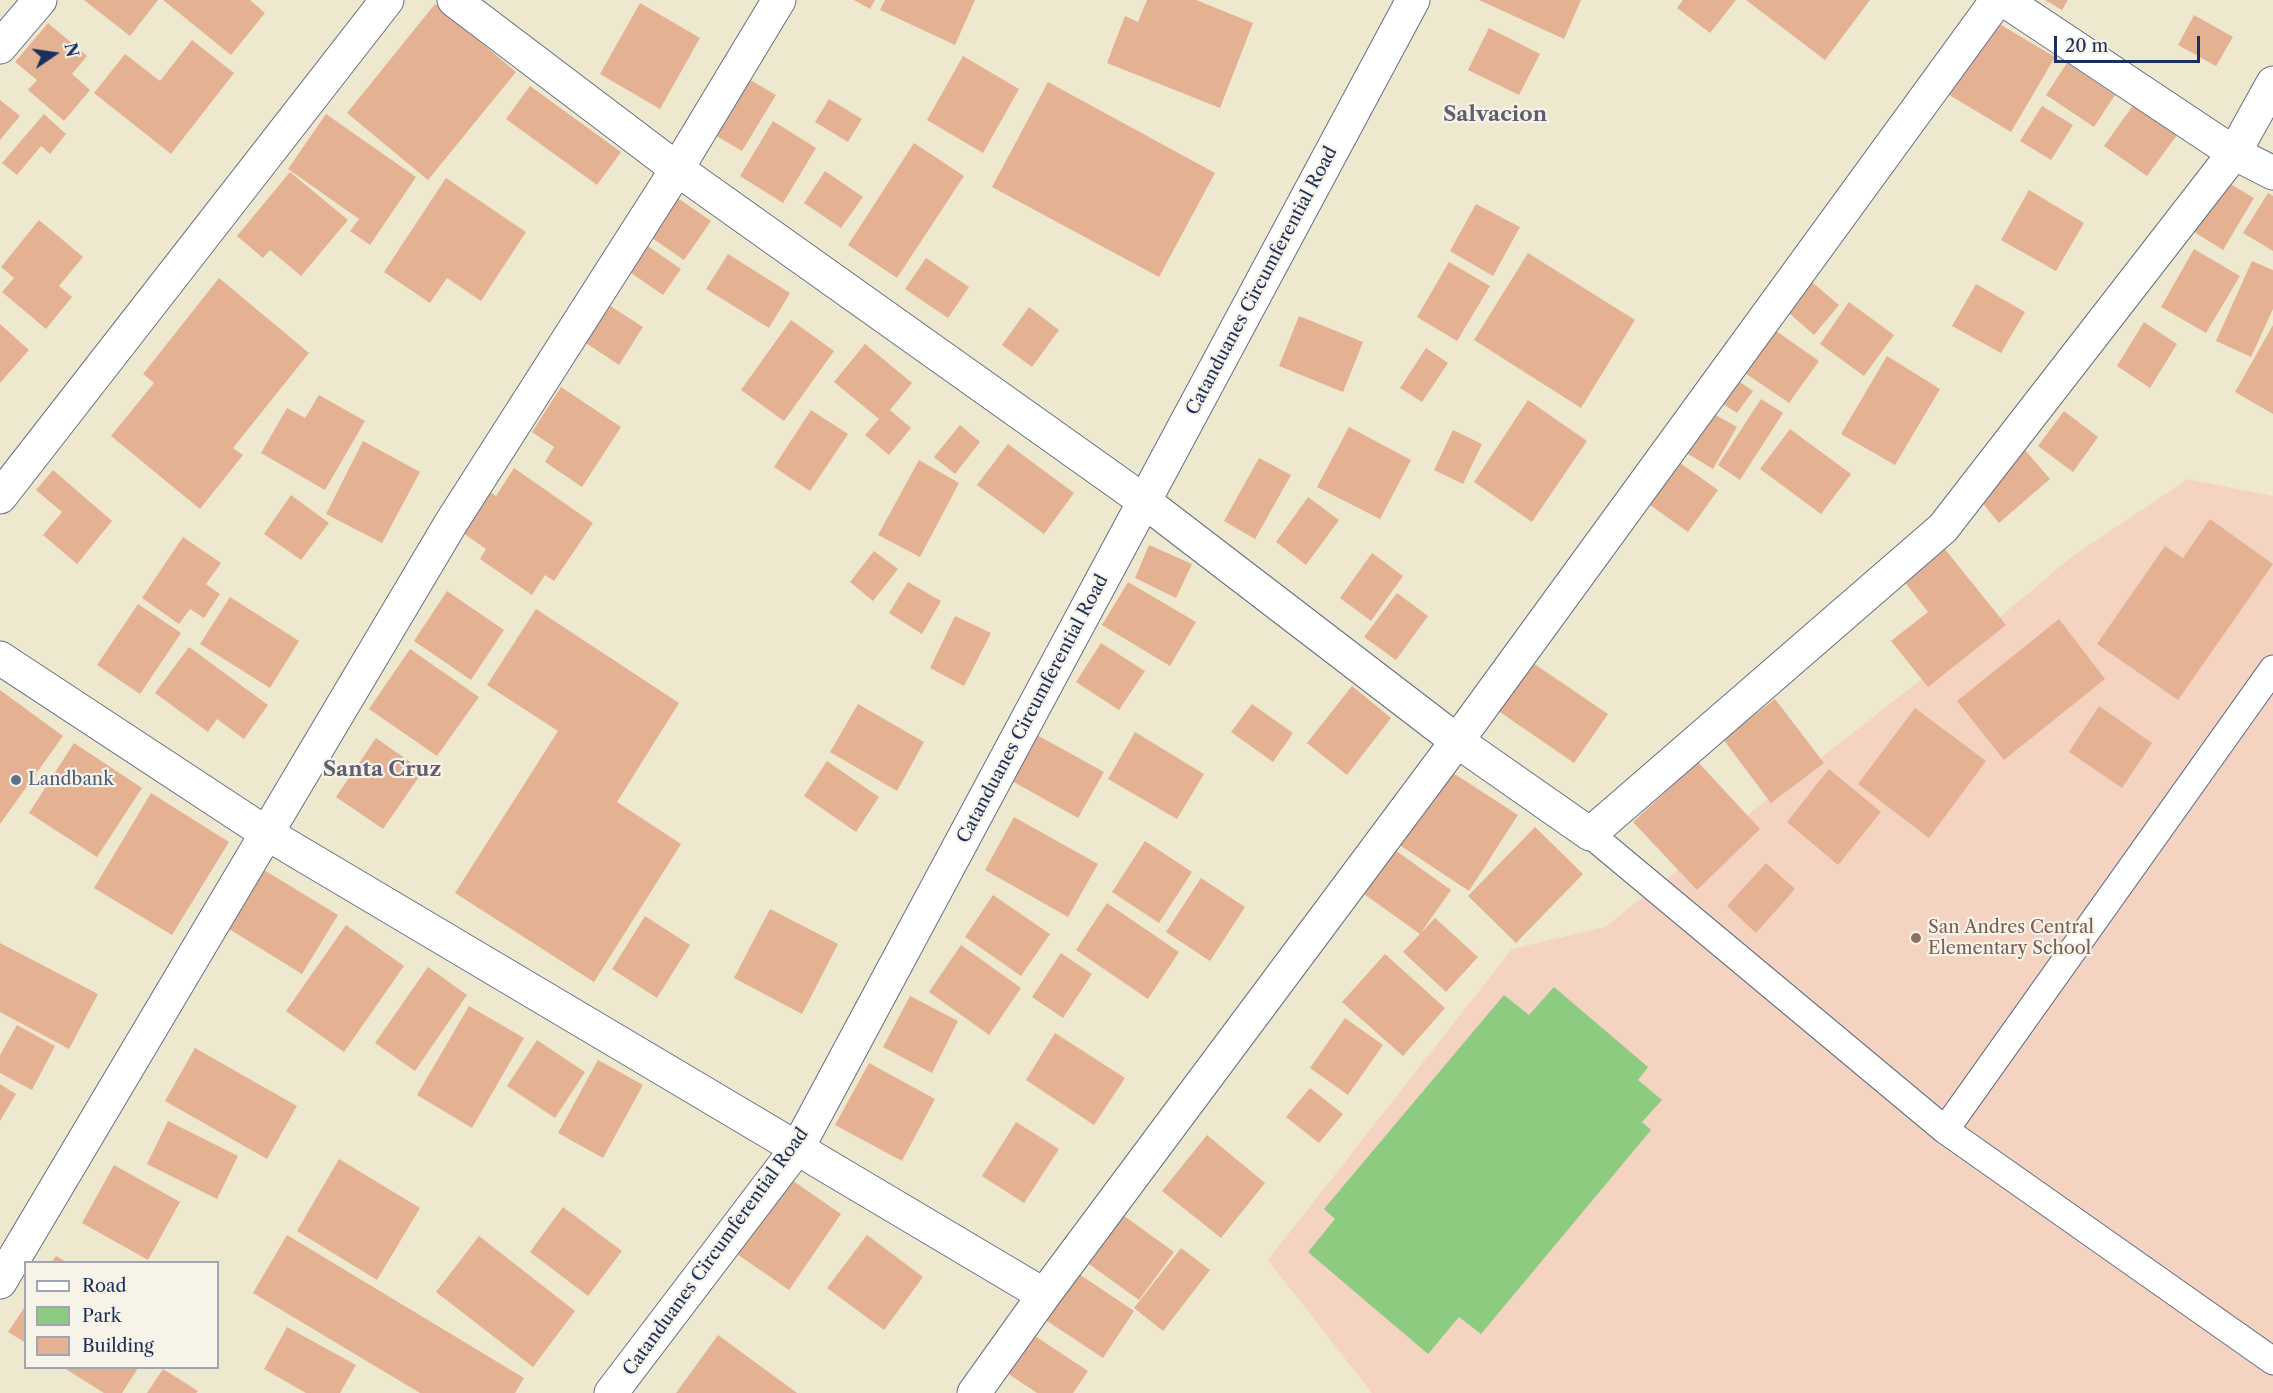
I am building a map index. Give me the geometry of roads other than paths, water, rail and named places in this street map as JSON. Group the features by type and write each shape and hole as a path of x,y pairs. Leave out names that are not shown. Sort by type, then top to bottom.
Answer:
{"street":[{"path":"0,47 40,0"},
{"path":"0,497 387,0"},
{"path":"454,0 677,169 1144,501 1457,741 1590,834 1943,528 2234,153 2273,83"},
{"path":"0,1282 451,523 677,169 779,0"},
{"name":"Catanduanes Circumferential Road","path":"611,1393 798,1147 1413,0"},
{"path":"974,1393 1457,741 1996,0"},
{"path":"2004,0 2234,153 2273,173"},
{"path":"0,658 266,833 798,1147 1044,1296"}],"lane":[{"path":"1945,1130 2273,669"},
{"path":"1590,834 1945,1130 2273,1361"}],"place":[{"name":"Landbank","path":"16,780"},
{"name":"San Andres Central Elementary School","path":"1916,938"}],"district":[{"name":"Salvacion","path":"1495,115"},
{"name":"Santa Cruz","path":"382,770"}]}
